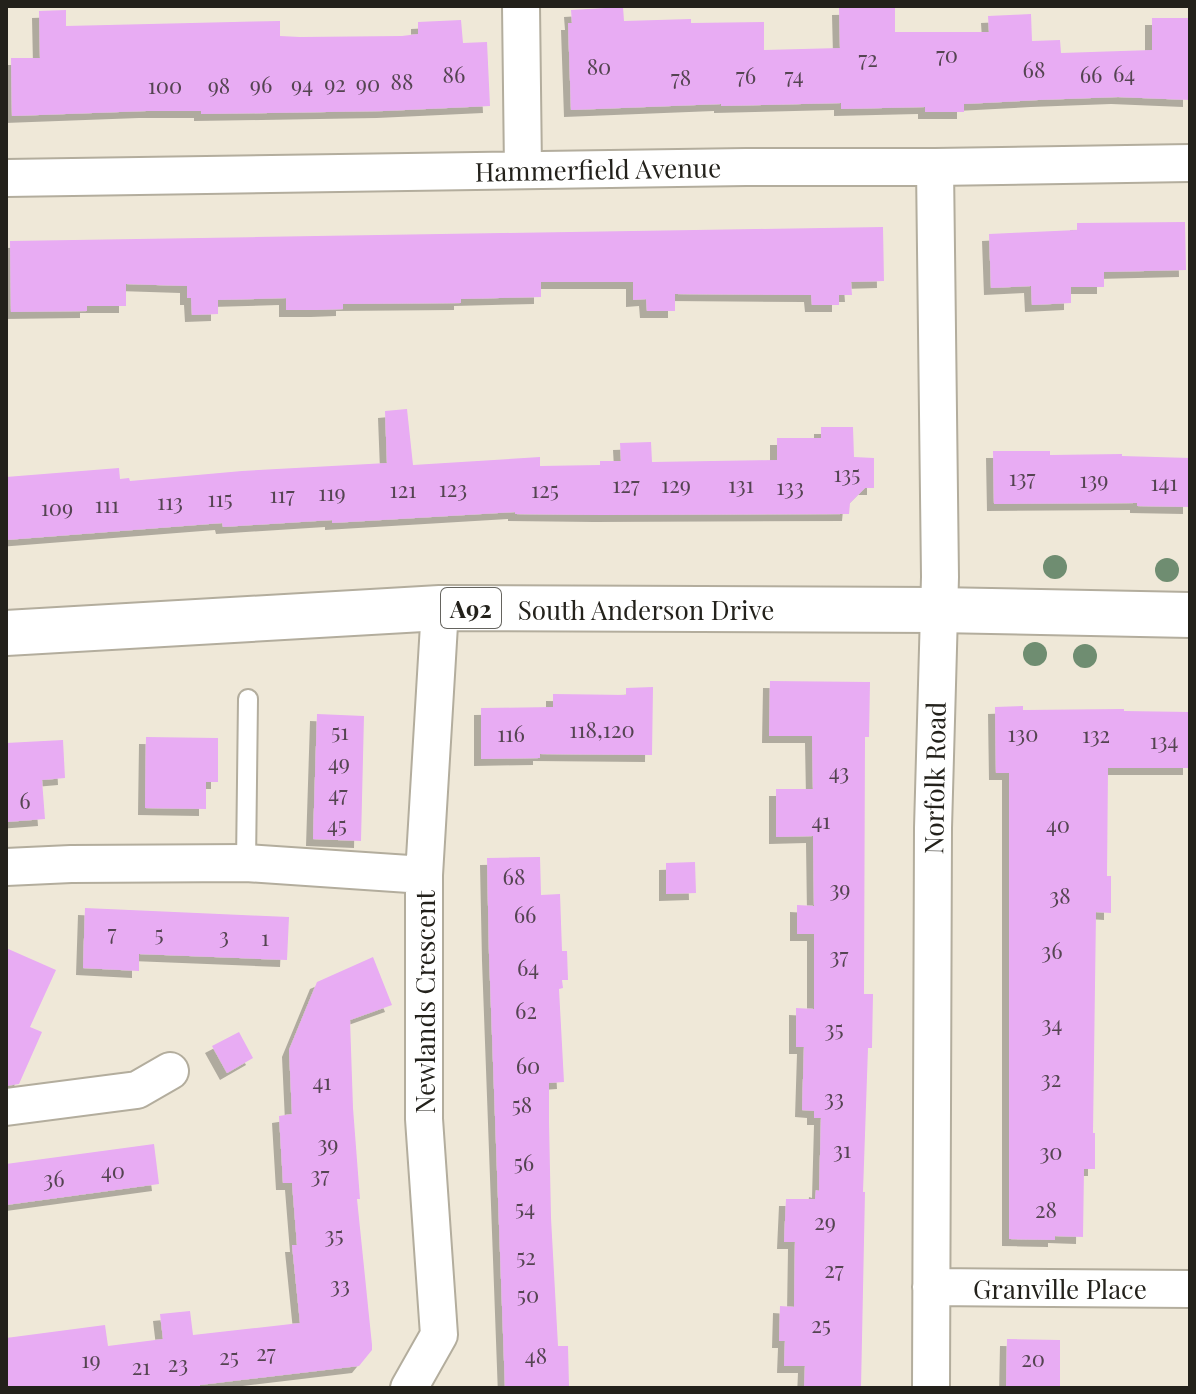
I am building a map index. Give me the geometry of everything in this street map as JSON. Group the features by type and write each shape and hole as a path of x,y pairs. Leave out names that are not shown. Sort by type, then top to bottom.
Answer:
{"main road":[{"name":"South Anderson Drive","path":"6,633 440,608 937,610 1190,615"}],"street":[{"path":"521,6 523,170"},
{"name":"Hammerfield Avenue","path":"6,178 1190,163"},
{"name":"Norfolk Road","path":"931,1388 933,828 940,545 935,167"},
{"name":"Newlands Crescent","path":"409,1388 439,1335 424,1119 424,875 440,608"},
{"path":"6,867 246,863 424,875"},
{"path":"6,1107 137,1090 170,1071"},
{"name":"Granville Place","path":"931,1287 1190,1289"}],"lane":[{"path":"246,863 248,699"}],"building":[{"path":"623,7 624,21 691,19 691,23 764,22 764,50 840,48 839,8 895,7 895,32 989,32 988,16 1031,14 1032,41 1060,40 1061,53 1152,50 1152,18 1190,18 1190,100 1118,97 1038,100 964,104 964,112 925,112 925,107 841,109 841,103 571,110 568,23 572,23 571,10"},
{"path":"66,10 66,26 280,21 280,36 300,37 402,36 418,34 418,22 461,20 463,43 487,42 490,106 384,111 201,114 201,111 146,111 12,116 11,58 40,58 39,11"},
{"path":"1185,222 1186,270 1104,272 1104,287 1071,287 1071,303 1032,305 1031,286 991,288 989,234 1077,230 1077,223"},
{"path":"883,227 884,281 851,282 852,295 839,295 839,305 812,305 811,295 675,294 675,311 647,311 646,299 633,300 633,282 541,282 541,297 461,299 461,303 343,304 343,309 318,310 286,310 286,298 218,300 218,314 192,315 187,286 126,284 126,306 87,306 87,311 11,312 10,241"},
{"path":"407,409 413,465 540,457 540,466 600,465 600,461 621,461 620,443 651,442 652,462 777,460 777,438 821,438 821,427 853,427 854,457 874,458 874,488 865,488 850,503 849,514 601,515 515,512 332,523 332,520 223,527 222,523 6,540 6,477 119,468 120,479 129,478 130,481 387,463 385,411"},
{"path":"993,451 1190,458 1190,507 1137,506 1137,503 994,504"},
{"path":"770,681 870,682 869,737 865,737 864,994 873,994 863,1192 861,1388 804,1388 805,1366 784,1366 785,1341 779,1341 780,1306 794,1307 795,1242 784,1242 786,1199 815,1199 816,1190 819,1191 821,1118 814,1118 814,1111 802,1110 804,1047 796,1047 796,1008 814,1009 814,934 797,934 797,905 814,906 813,836 776,837 776,789 813,789 812,736 769,736"},
{"path":"653,687 652,755 540,754 540,758 481,759 481,708 553,707 553,694 626,695 626,688"},
{"path":"1023,706 1023,710 1190,712 1190,768 1108,768 1107,876 1111,876 1111,913 1096,912 1095,1169 1084,1169 1083,1237 1055,1236 1055,1240 1009,1239 1009,773 996,773 995,707"},
{"path":"317,714 364,716 361,841 313,839"},
{"path":"146,737 218,738 218,782 206,782 206,809 145,808"},
{"path":"63,740 65,778 42,780 45,819 6,822 6,743"},
{"path":"540,857 541,895 560,894 562,951 567,951 568,980 562,980 563,988 559,989 564,1082 549,1083 549,1122 558,1346 568,1346 569,1386 505,1388 487,858"},
{"path":"695,862 696,893 666,894 666,863"},
{"path":"85,908 289,917 287,960 139,954 139,971 83,968"},
{"path":"6,948 56,970 30,1027 42,1032 19,1084 6,1086"},
{"path":"373,957 392,1005 350,1020 360,1199 357,1199 372,1345 372,1350 359,1366 200,1385 200,1388 6,1388 6,1338 105,1325 108,1346 163,1339 160,1314 190,1311 193,1335 300,1323 292,1245 297,1245 292,1183 283,1183 279,1116 292,1114 289,1050 317,982"},
{"path":"239,1032 253,1058 227,1073 212,1046"},
{"path":"154,1144 159,1184 6,1205 6,1164"},
{"path":"1007,1339 1060,1340 1060,1388 1006,1388"}]}
